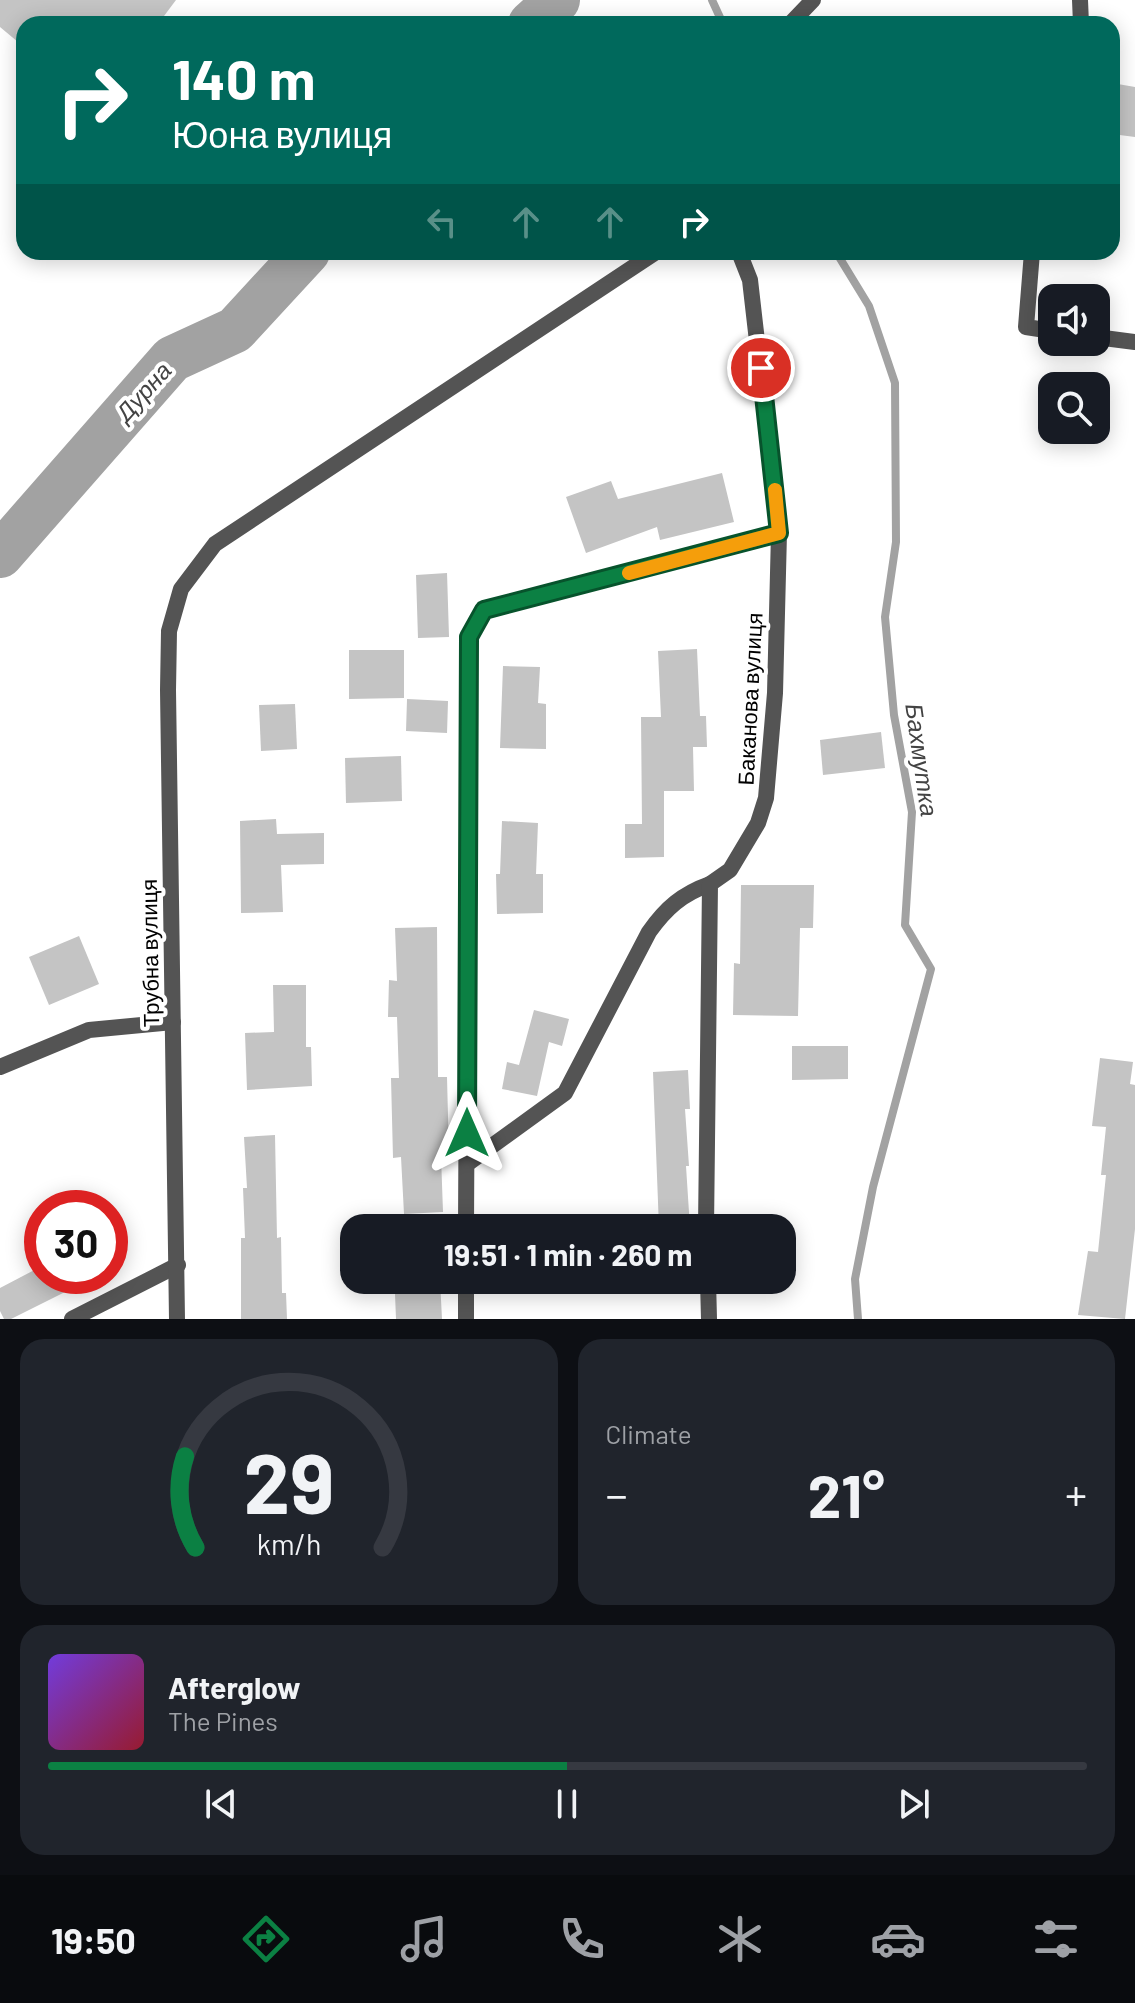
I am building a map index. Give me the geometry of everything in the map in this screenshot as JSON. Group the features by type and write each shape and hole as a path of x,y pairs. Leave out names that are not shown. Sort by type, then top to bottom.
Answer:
{"street":[{"path":"797,16 813,0"},
{"name":"Трубна вулиця","path":"177,1319 168,661 169,631 181,589 215,544 644,260"},
{"name":"Баканова вулиця","path":"467,1164 565,1093 649,932 666,908 688,891 710,884 730,870 758,823 766,798 775,693 779,533 750,280 742,260"},
{"path":"1031,260 1026,327 1038,329"},
{"path":"1110,339 1135,342"},
{"path":"466,1214 469,637 484,610 779,533"},
{"path":"706,1214 710,884"},
{"path":"0,1067 89,1030 173,1022"},
{"path":"72,1319 178,1265"},
{"path":"466,1294 466,1319"},
{"path":"708,1294 709,1319"}],"building":[{"path":"0,0 176,0 164,16 16,16 16,40 0,27"},
{"path":"1120,84 1135,87 1135,137 1120,135"},
{"path":"722,473 734,522 660,540 657,527 586,553 566,497 611,481 618,499"},
{"path":"447,573 449,637 418,638 416,575"},
{"path":"697,649 700,716 706,716 707,747 693,747 694,791 664,791 664,857 625,858 625,824 642,824 641,717 661,717 658,651"},
{"path":"349,650 404,650 404,698 349,699"},
{"path":"503,666 540,667 538,703 546,704 546,749 500,748"},
{"path":"407,699 448,701 447,733 406,731"},
{"path":"295,704 297,749 261,751 259,705"},
{"path":"881,732 885,768 823,775 820,740"},
{"path":"401,756 402,801 346,803 345,758"},
{"path":"276,819 277,834 324,833 324,864 281,865 283,912 241,913 240,821"},
{"path":"502,821 538,823 536,874 543,874 543,913 497,914 496,874 500,874"},
{"path":"741,885 814,885 813,928 800,928 798,1016 733,1015 734,963 740,964"},
{"path":"437,927 438,1077 447,1077 449,1156 441,1156 443,1212 404,1214 401,1157 393,1158 391,1078 399,1078 397,1017 388,1017 389,980 397,981 395,928"},
{"path":"79,936 99,984 49,1005 29,957"},
{"path":"273,985 306,985 306,1047 311,1047 312,1086 247,1090 245,1033 274,1032"},
{"path":"534,1010 569,1019 562,1046 549,1042 537,1096 502,1089 507,1062 519,1065"},
{"path":"792,1046 848,1046 848,1079 792,1080"},
{"path":"1100,1058 1133,1062 1130,1084 1135,1085 1135,1229 1125,1319 1078,1315 1088,1251 1098,1252 1106,1175 1101,1175 1106,1127 1092,1126"},
{"path":"688,1070 690,1109 685,1109 689,1214 658,1214 653,1072"},
{"path":"275,1135 277,1238 281,1237 282,1293 286,1293 287,1319 241,1319 241,1238 245,1238 243,1188 247,1188 244,1137"},
{"path":"24,1275 24,1294 61,1294 11,1319 4,1319 0,1311 0,1288"},
{"path":"395,1294 441,1294 442,1319 396,1319"}],"waterway":[{"name":"Дурна","path":"540,16 557,0"},
{"name":"Бахмутка","path":"712,0 719,16"},
{"name":"Дурна","path":"0,555 172,359 235,330 300,260"},
{"name":"Бахмутка","path":"841,260 869,306 895,383 896,542 885,617 894,715 912,812 905,925 931,969 873,1187 855,1279 858,1319"}],"slow traffic":[{"path":"629,573 779,533 775,490"}],"route":[{"path":"467,1133 469,637 484,610 779,533 761,368"}]}
